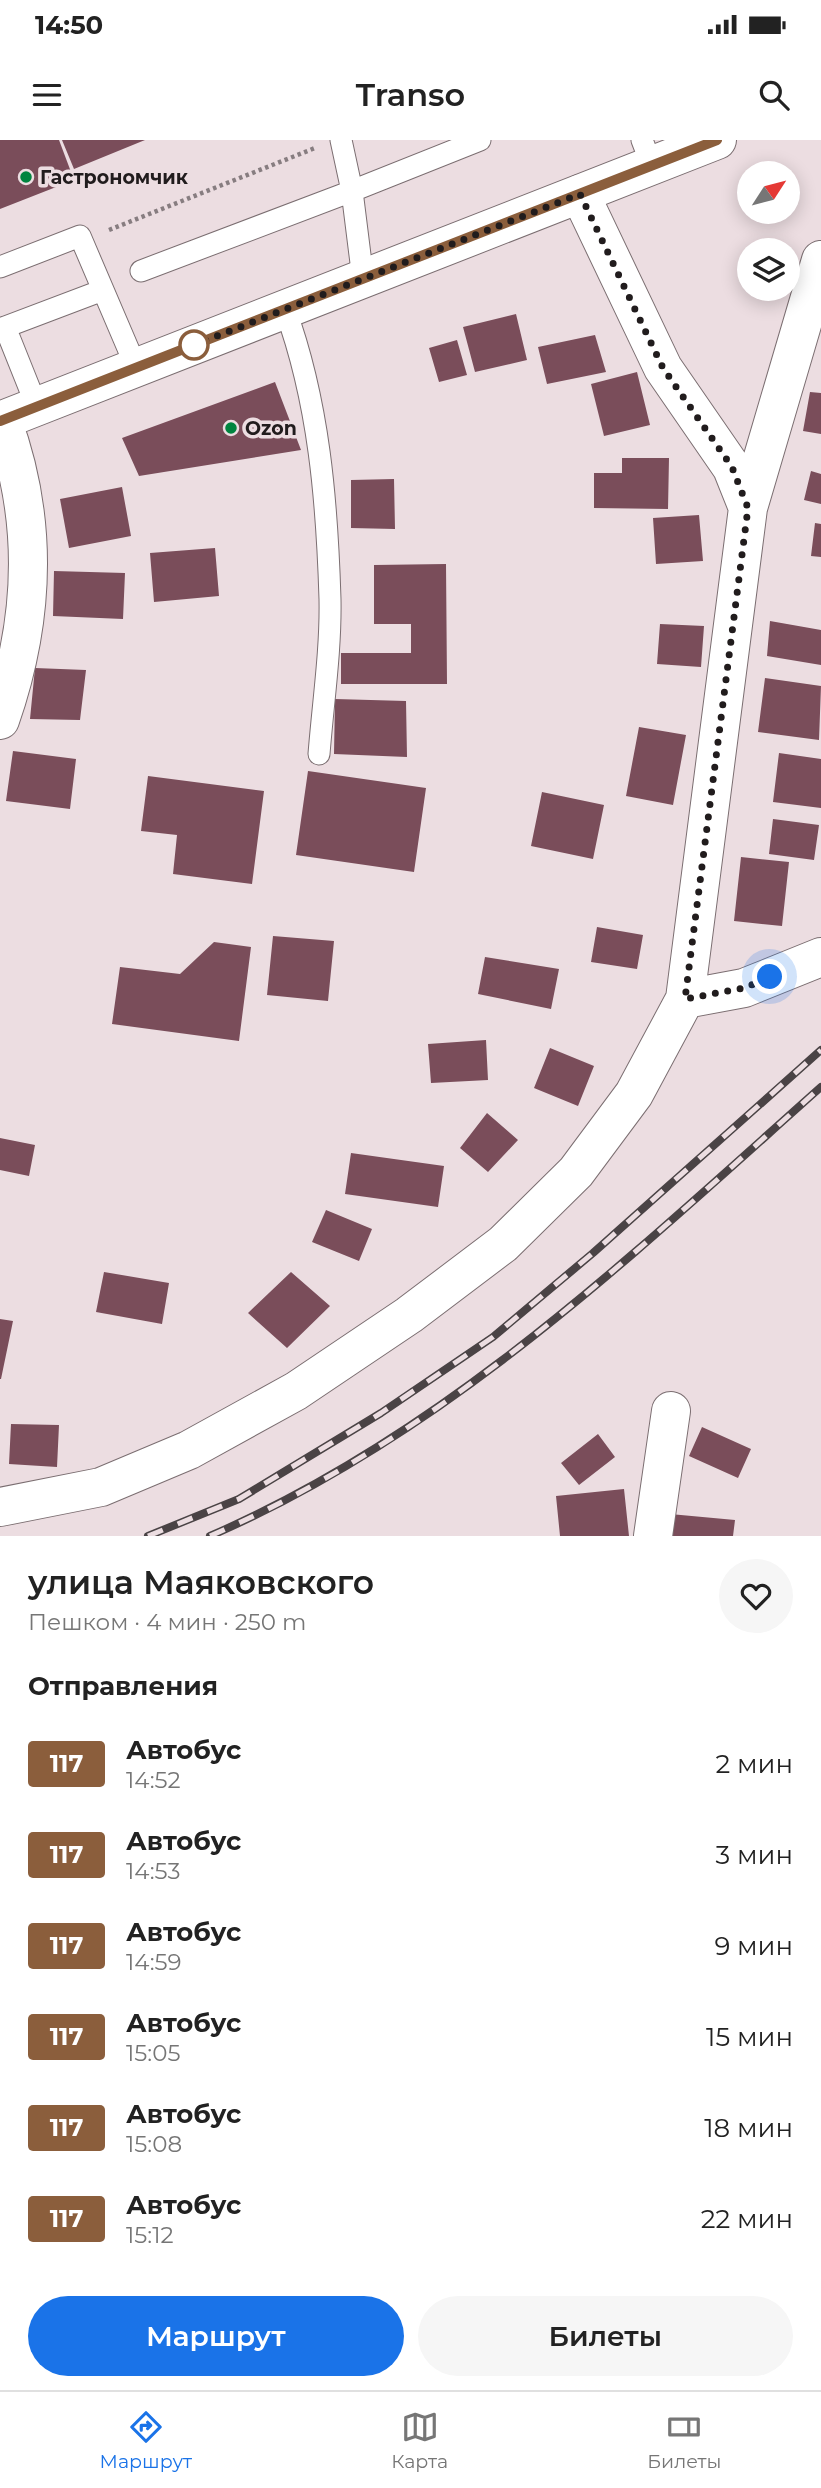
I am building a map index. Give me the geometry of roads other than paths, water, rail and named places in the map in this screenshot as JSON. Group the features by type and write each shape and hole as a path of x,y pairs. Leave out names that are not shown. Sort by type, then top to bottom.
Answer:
{"street":[{"path":"0,720 25,628 29,551 18,463 1,421 580,194 647,153 717,140"},
{"path":"580,194 663,368 732,467 748,508"},
{"path":"0,1507 100,1487 189,1450 296,1391 409,1315 503,1244 576,1172 634,1094 685,999 748,508 821,260"},
{"path":"685,999 744,988 821,957"},
{"path":"653,1536 671,1410"}],"lane":[{"path":"141,271 480,140"},
{"path":"332,143 352,191 363,279"},
{"path":"0,267 80,236 136,367"},
{"path":"37,407 3,328 103,290"},
{"path":"285,309 302,357 317,423 330,601 319,754"}],"railway":[{"path":"148,1536 239,1499 381,1413 493,1337 593,1253 821,1050"},
{"path":"210,1536 296,1494 378,1446 457,1393 607,1276 821,1087"}],"place":[{"name":"Гастрономчик","path":"26,177"},
{"name":"Ozon","path":"231,428"}]}
